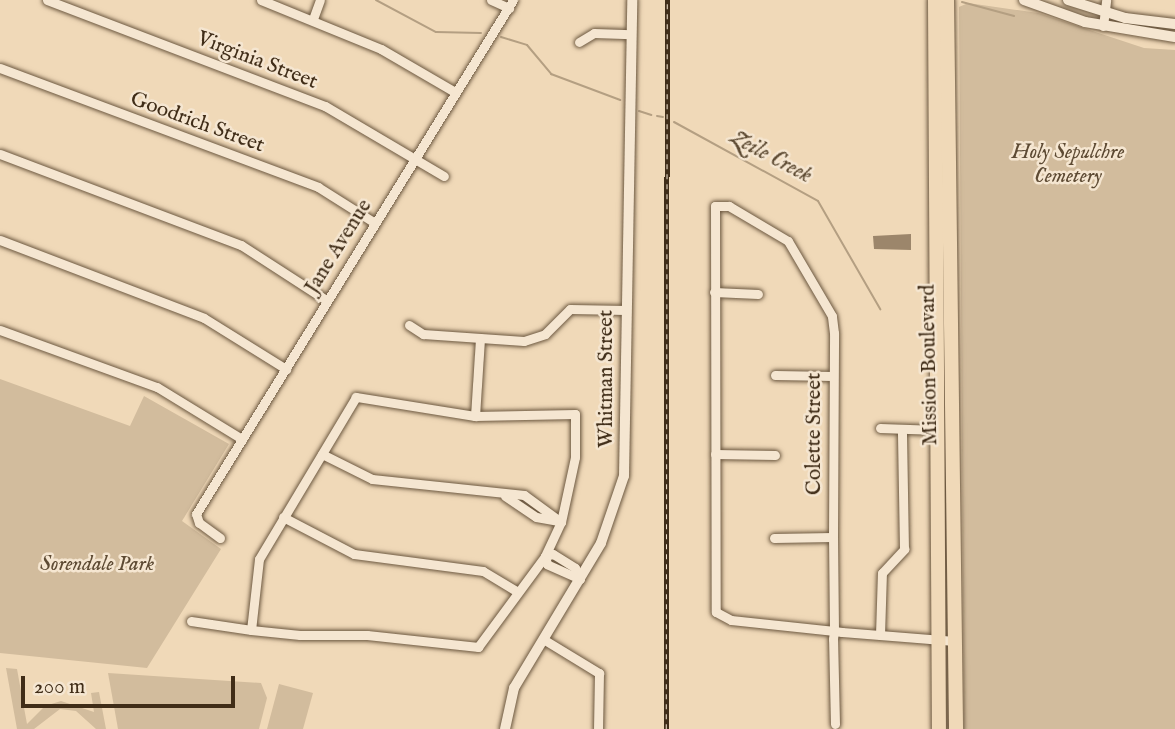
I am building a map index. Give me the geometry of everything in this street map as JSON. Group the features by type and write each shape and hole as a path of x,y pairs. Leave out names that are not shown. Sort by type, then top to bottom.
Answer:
{"main road":[{"name":"Mission Boulevard","path":"935,0 939,729"},
{"name":"Mission Boulevard","path":"947,0 956,729"},
{"path":"936,212 949,260"}],"street":[{"name":"Virginia Street","path":"47,0 324,106 444,176"},
{"path":"261,0 381,49 455,92"},
{"path":"313,19 320,0"},
{"path":"491,0 511,4"},
{"name":"Whitman Street","path":"505,729 514,688 609,527 624,476 632,0"},
{"path":"1024,0 1103,26 1175,37"},
{"path":"1068,0 1105,6 1175,24"},
{"name":"Jane Avenue","path":"220,538 199,523 196,514 511,4"},
{"path":"1103,26 1105,6"},
{"path":"579,42 594,33 631,34"},
{"name":"Goodrich Street","path":"0,68 318,187 375,223"},
{"path":"0,154 241,245 326,300"},
{"name":"Colette Street","path":"714,292 715,206 729,206 793,247 832,316 835,723"},
{"path":"0,240 204,318 286,369"},
{"path":"758,294 714,292 714,605 723,619 955,641"},
{"path":"409,325 423,334 536,340 570,309 626,310"},
{"path":"0,330 157,387 242,439"},
{"path":"475,416 480,338"},
{"path":"775,375 833,376"},
{"path":"191,621 251,630 478,647 516,591 545,556 561,522 575,457 575,414 475,416 356,397 259,559 251,630"},
{"path":"880,428 938,430"},
{"path":"880,635 882,573 904,549 902,430"},
{"path":"323,454 372,479 505,496 524,495 561,522"},
{"path":"715,454 775,455"},
{"path":"283,517 345,551 483,571 516,591"},
{"path":"774,538 833,537"},
{"path":"545,556 553,554 575,568 580,579"},
{"path":"543,639 599,673 598,729"}],"green space":[{"name":"Holy Sepulchre Cemetery","path":"968,3 1038,13 1144,48 1175,50 1175,729 964,729 959,7"},
{"name":"Sorendale Park","path":"0,379 130,426 144,396 229,444 182,521 221,549 147,668 0,653"},
{"path":"6,668 17,669 27,724 45,706 61,701 94,712 91,693 99,692 106,729 96,729 76,711 60,709 34,729 17,729"},
{"path":"108,673 261,683 267,698 259,729 118,729"},
{"path":"279,684 313,693 303,729 267,729"}],"building":[{"path":"911,234 911,250 874,249 873,236"}],"waterway":[{"name":"Zeile Creek","path":"376,0 436,32 481,33"},
{"path":"962,2 1014,16"},
{"name":"Zeile Creek","path":"501,37 527,45 551,74 620,100"},
{"name":"Zeile Creek","path":"639,111 651,115"},
{"name":"Zeile Creek","path":"657,116 663,117"},
{"name":"Zeile Creek","path":"674,122 818,201 880,309"}],"railway":[{"path":"666,729 667,0"}]}
